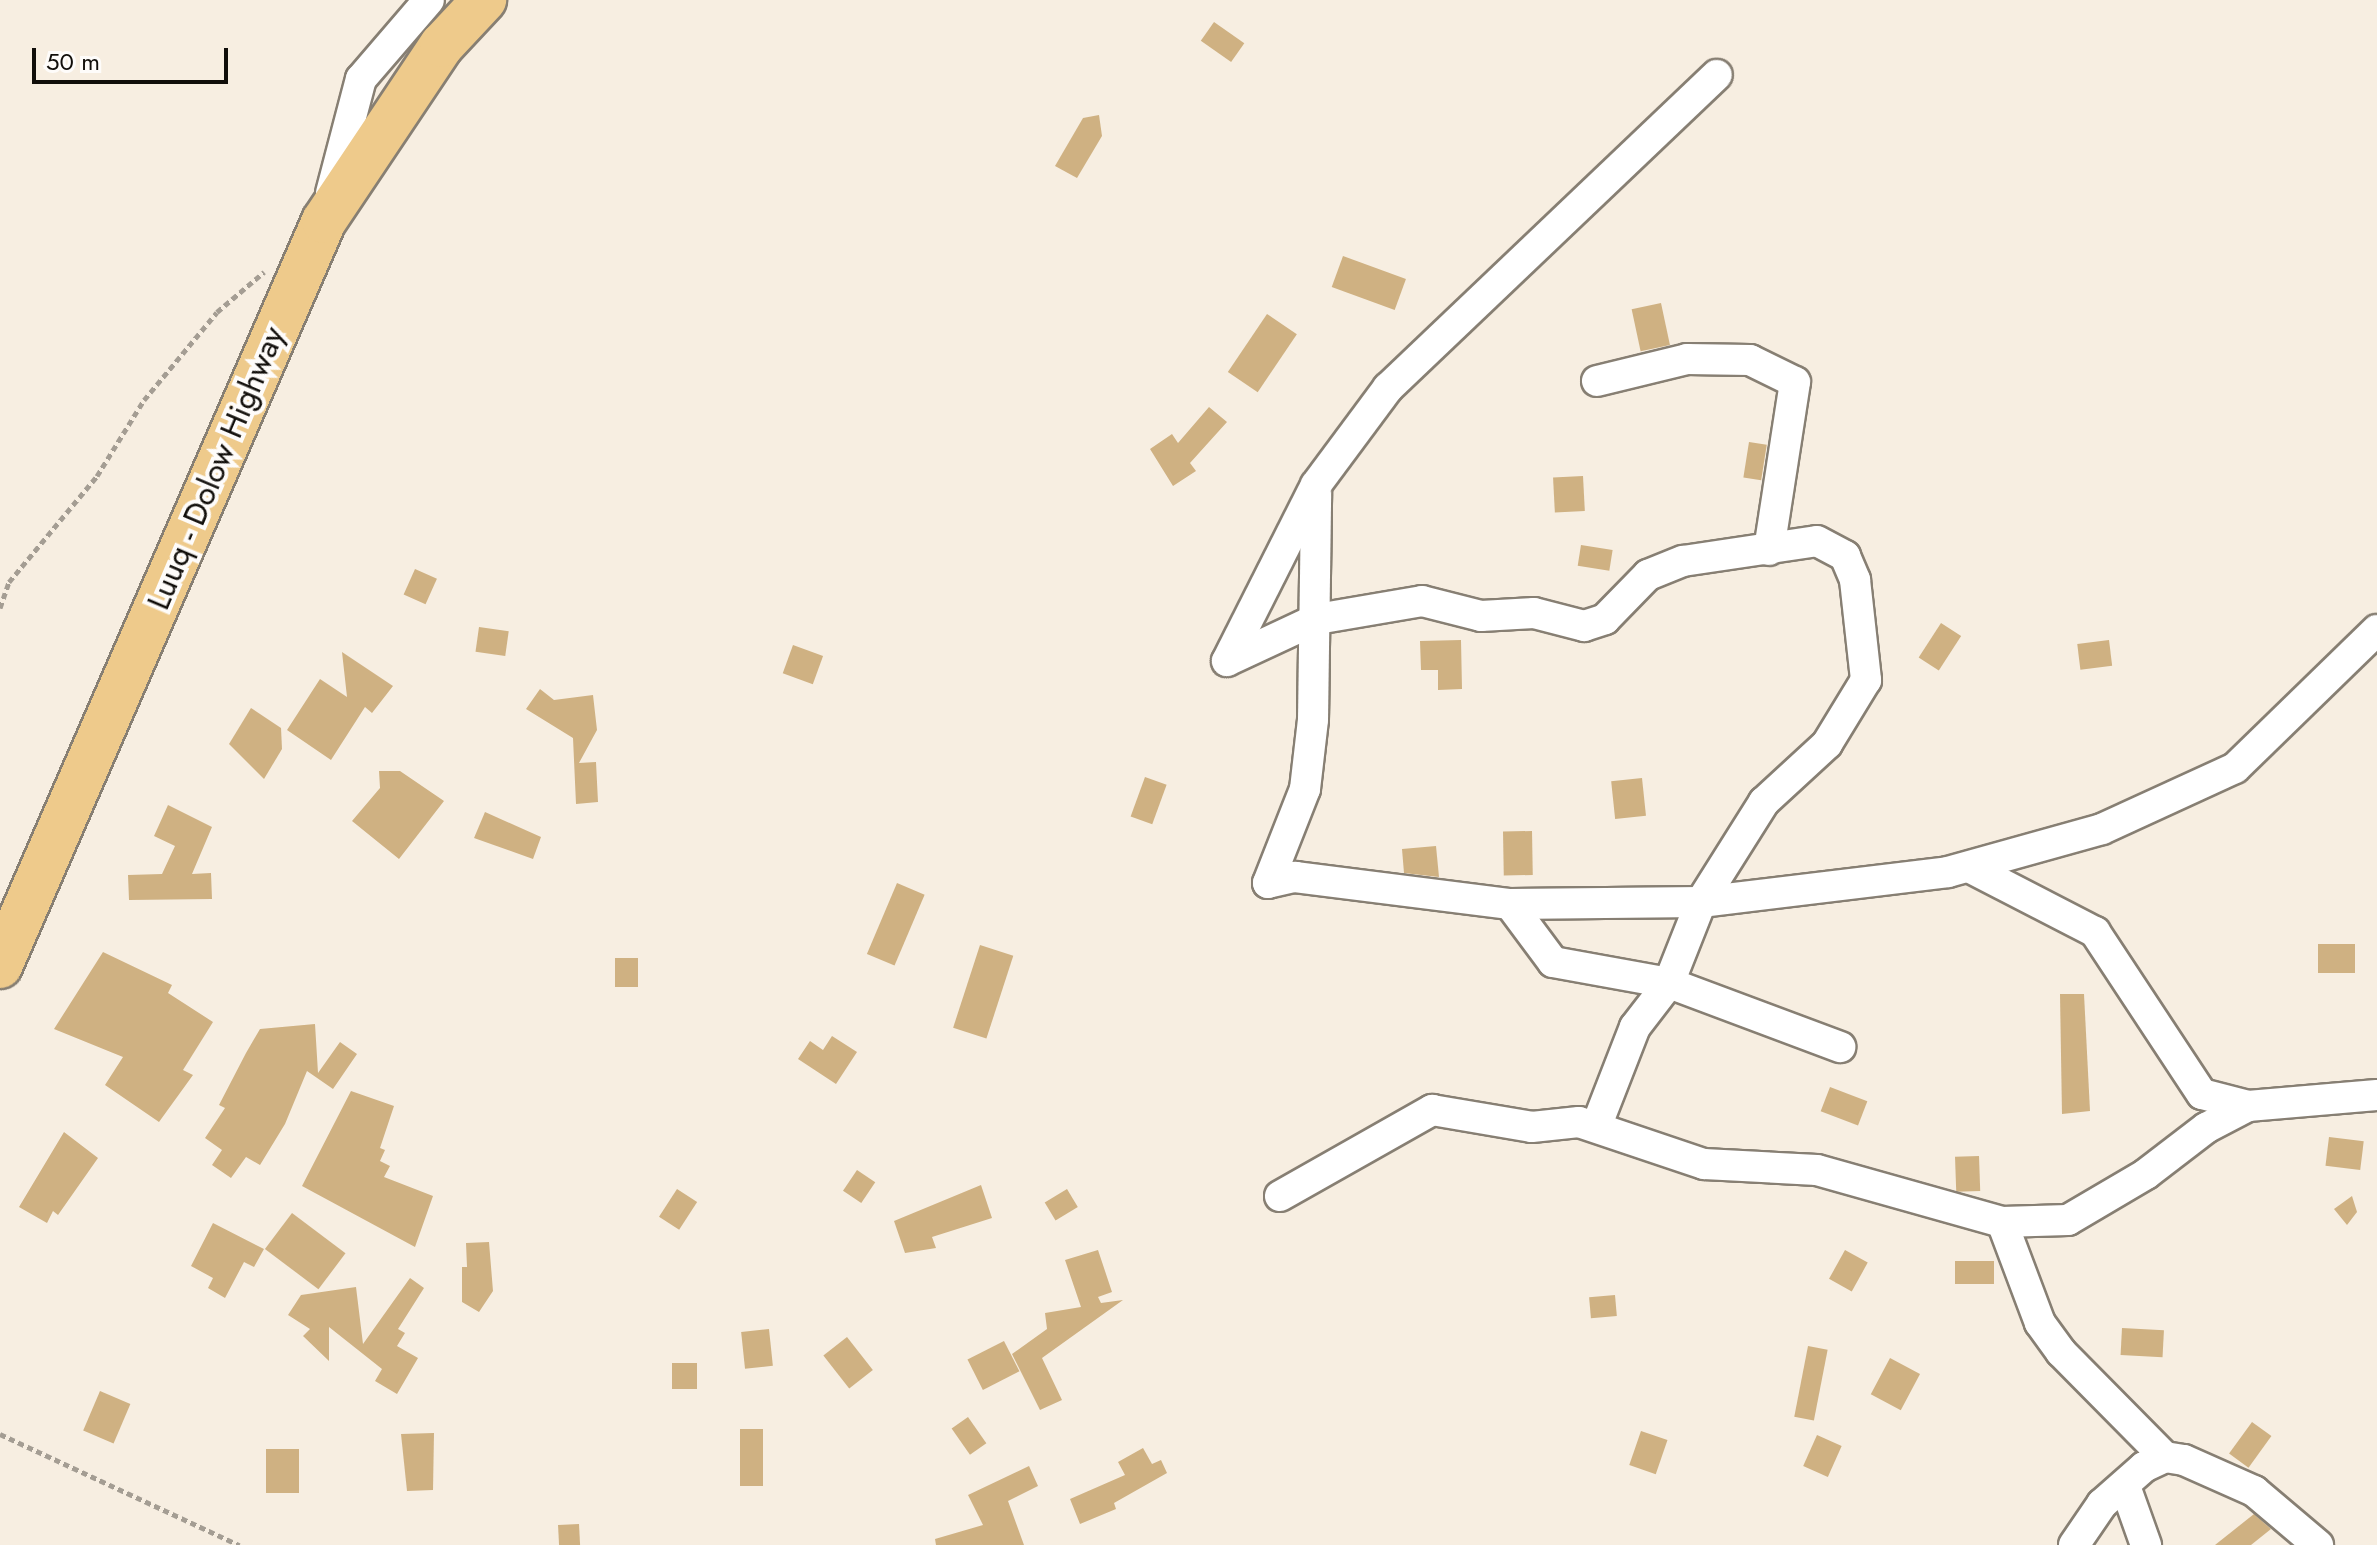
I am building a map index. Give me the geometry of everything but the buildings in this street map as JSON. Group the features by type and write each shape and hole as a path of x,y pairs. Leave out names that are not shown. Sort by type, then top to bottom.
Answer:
{"main road":[{"name":"Luuq - Dolow Highway","path":"0,966 324,221 442,45 484,0"}],"street":[{"path":"324,221 361,79 429,0"},
{"path":"1596,1127 1635,1027 1669,983 1701,902 1764,802 1827,744 1866,680 1855,580 1845,556 1817,541 1683,561 1648,575 1605,619 1584,626 1534,613 1481,616 1422,601 1317,619 1227,661 1316,485 1388,388 1717,75"},
{"path":"1597,381 1687,359 1750,360 1795,382 1769,550"},
{"path":"1316,485 1317,619 1305,789 1268,883 1295,877 1510,904 1701,902 1969,867 2102,829 2235,768 2377,630"},
{"path":"1969,867 2095,932 2202,1094 2248,1106 2377,1095"},
{"path":"1510,904 1553,962 1669,983 1840,1047"},
{"path":"1280,1196 1432,1110 1532,1127 1579,1122 1704,1164 1817,1170 2002,1222 2068,1220 2146,1174 2206,1128 2248,1106"},
{"path":"2002,1222 2040,1323 2061,1352 2165,1457 2184,1460 2254,1491 2318,1545"},
{"path":"2074,1545 2102,1504 2165,1457"},
{"path":"2125,1486 2146,1545"}],"path":[{"path":"0,608 9,582 97,476 144,400 217,312 276,262"},
{"path":"0,1434 239,1545"}]}
